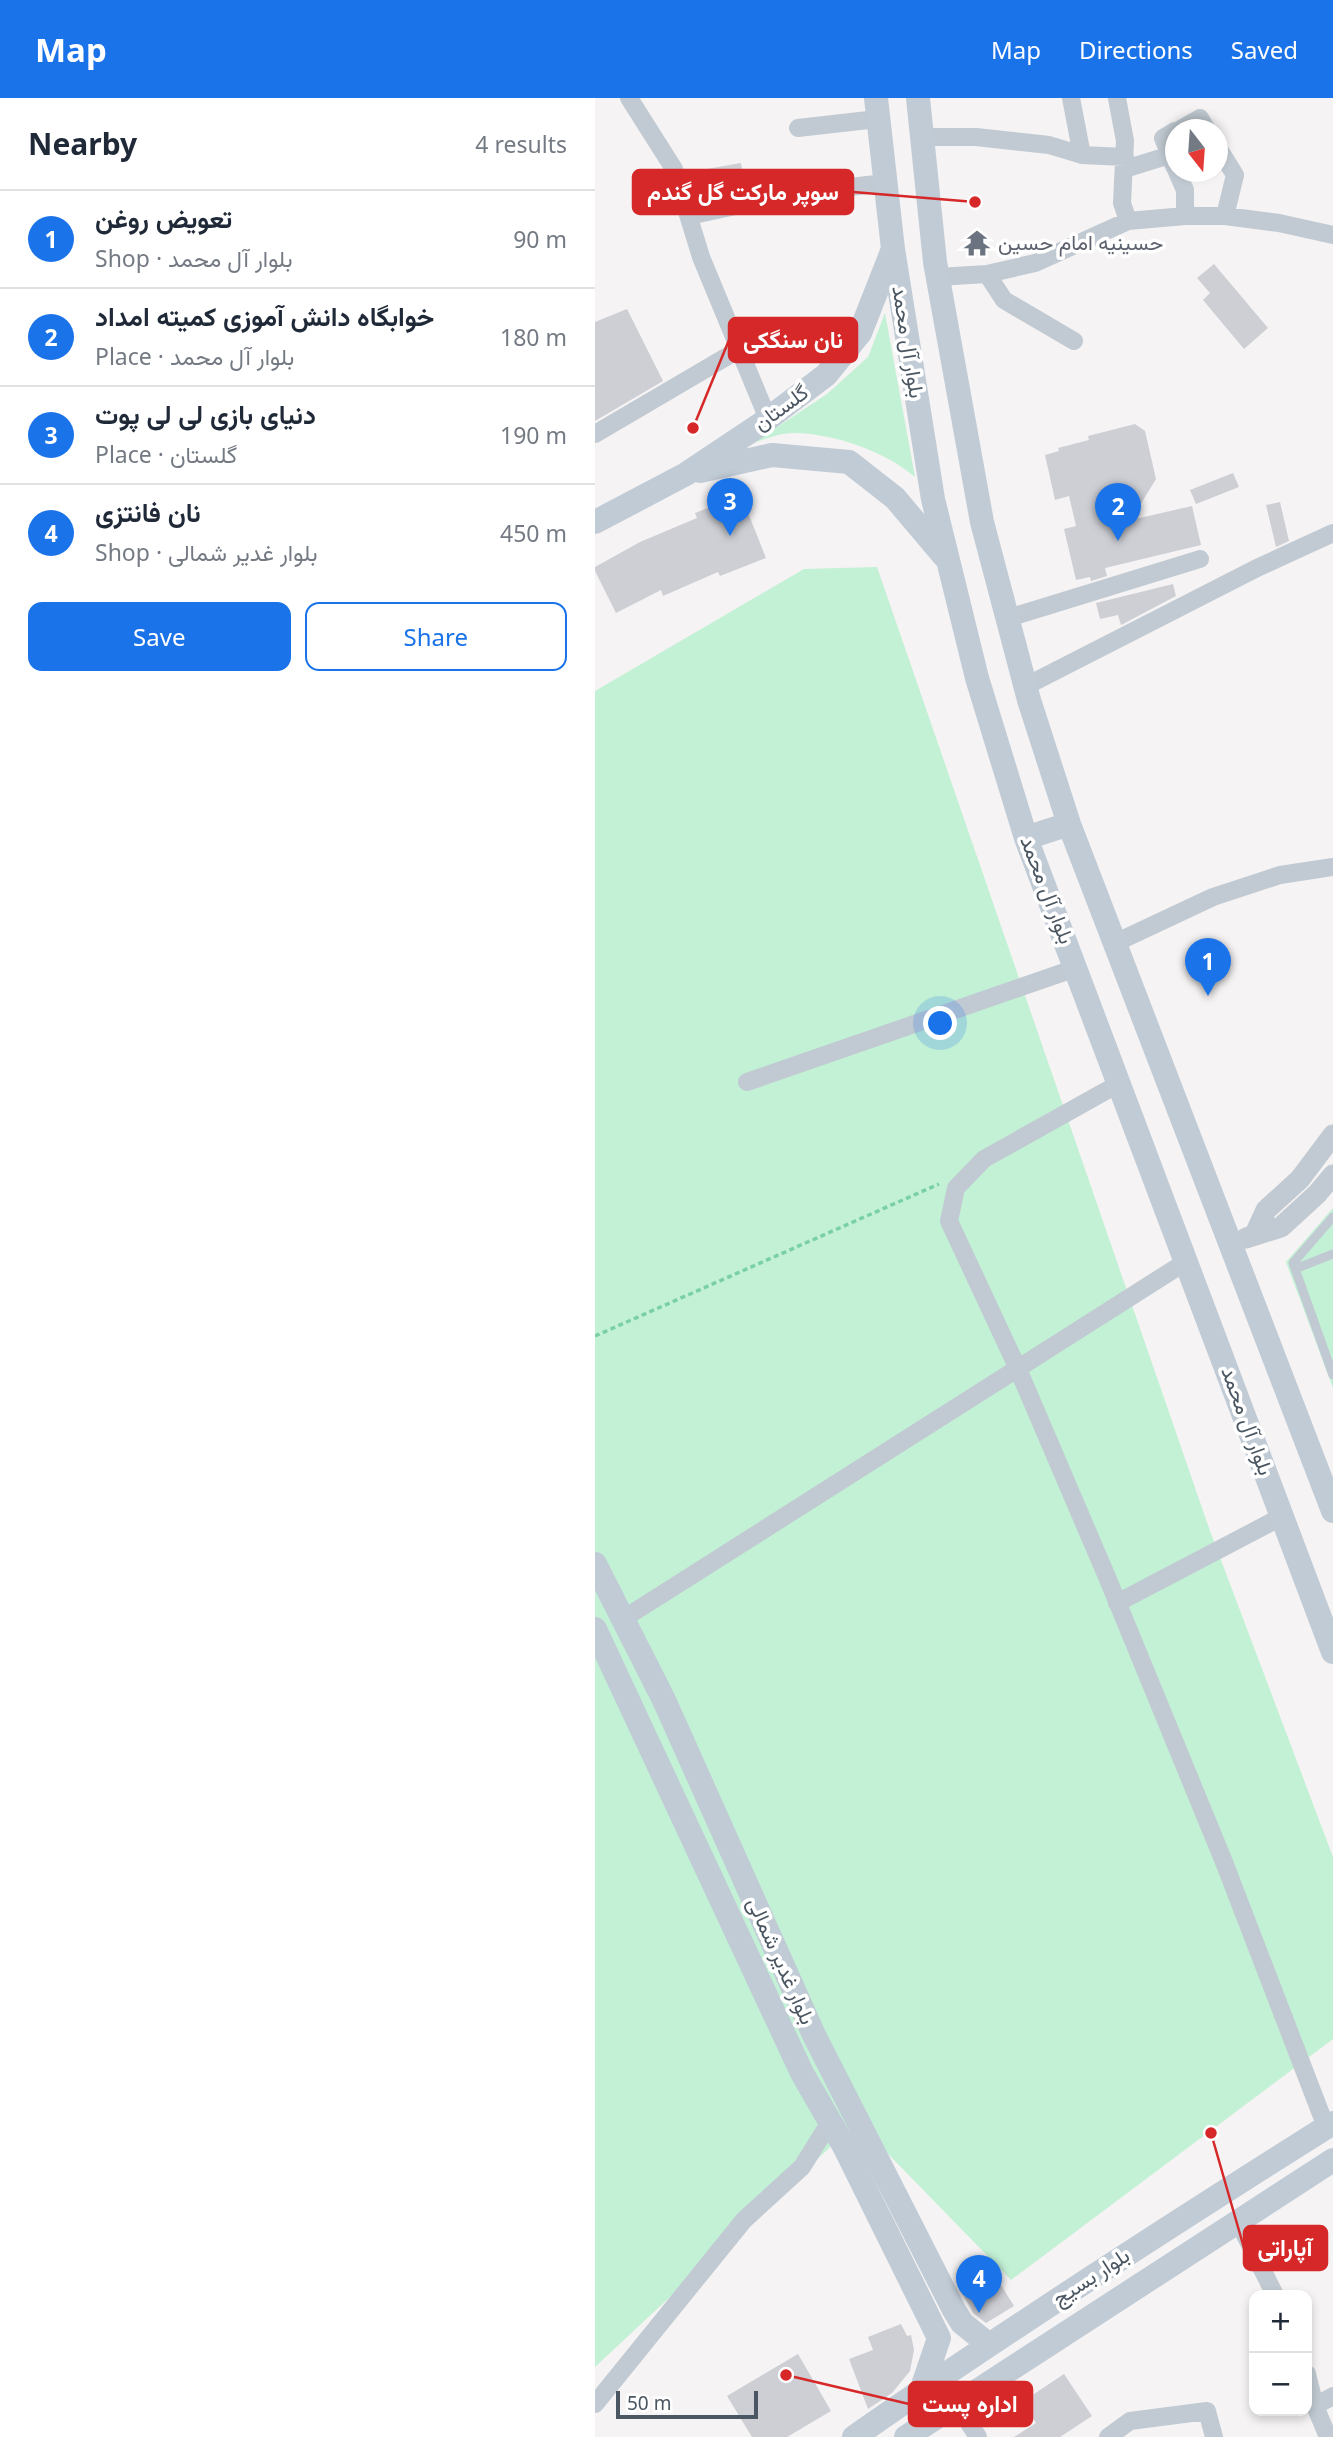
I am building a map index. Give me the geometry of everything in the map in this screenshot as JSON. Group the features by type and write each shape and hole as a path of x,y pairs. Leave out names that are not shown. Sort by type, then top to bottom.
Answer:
{"main road":[{"name":"بلوار آل محمد","path":"918,98 937,277 982,522 1026,686 1069,824 1231,1243 1321,1452 1333,1511"},
{"name":"بلوار آل محمد","path":"876,108 893,250 933,499 977,678 1026,838 1333,1652"},
{"name":"گلستان","path":"595,522 686,474 768,419 826,375 860,333 893,250"},
{"name":"گلستان","path":"686,474 772,455 849,462 895,498 948,560"},
{"path":"1026,838 1069,824"},
{"name":"بلوار غدیر شمالی","path":"595,1564 687,1749 814,2035 954,2310 962,2323 988,2344"},
{"name":"بلوار غدیر شمالی","path":"595,1629 802,2073 830,2122 939,2338 921,2391"},
{"name":"بلوار بسیج","path":"854,2437 988,2344 1329,2125"},
{"name":"بلوار بسیج","path":"906,2437 1333,2160"},
{"path":"1122,2256 1142,2283"}],"street":[{"path":"629,98 674,169 701,257 768,419"},
{"path":"1071,98 1082,155"},
{"path":"1117,98 1125,141 1122,203 1128,221"},
{"path":"798,128 876,108"},
{"path":"922,137 976,137 1049,145 1082,155 1125,163 1165,165"},
{"path":"1225,216 1235,175 1228,164"},
{"path":"1181,182 1185,190 1185,216"},
{"path":"689,216 796,193 885,183"},
{"path":"937,277 987,274 1035,263 1128,221 1225,216 1279,223 1333,235"},
{"path":"987,274 1004,300 1074,341"},
{"path":"595,434 738,350"},
{"path":"1026,686 1245,574 1333,533"},
{"path":"1007,618 1200,559"},
{"path":"1115,943 1213,897 1280,875 1333,867"},
{"path":"747,1082 1076,968"},
{"path":"1120,1083 984,1159 956,1188 949,1221 1018,1369 1118,1603 1329,2125"},
{"path":"1255,1234 1266,1210 1300,1179 1333,1135"},
{"path":"1231,1243 1281,1227 1308,1203 1333,1175"},
{"path":"623,1619 1187,1261"},
{"path":"1118,1603 1283,1516"},
{"path":"595,2404 744,2220 803,2167 830,2122"},
{"path":"1238,2221 1272,2290"},
{"path":"1312,2394 1328,2437"},
{"path":"1315,2406 1333,2396"},
{"path":"956,2403 978,2437"},
{"path":"1108,2437 1130,2421 1207,2411 1214,2437"}],"lane":[{"path":"1333,1217 1293,1263 1333,1375"},
{"path":"1295,1269 1333,1254"},
{"path":"1321,1342 1333,1338"}],"path":[{"path":"595,1336 975,1168"}],"green space":[{"path":"885,313 915,477 874,452 827,437 790,433 753,443 827,394 868,357"},
{"path":"877,567 1210,1531 1333,1857 1333,2039 1011,2280 857,2122 595,2367 595,691 804,569"},
{"path":"1333,1208 1333,1388 1286,1262"}],"building":[{"path":"741,163 746,192 707,201 701,170"},
{"path":"1214,264 1268,328 1244,349 1203,300 1210,293 1197,278"},
{"path":"627,309 663,381 595,421 595,322"},
{"path":"1135,424 1145,431 1156,479 1131,520 1192,506 1201,545 1105,568 1107,576 1091,581 1090,577 1076,580 1064,529 1076,526 1069,496 1055,500 1045,455 1059,451 1058,448 1089,440 1088,436"},
{"path":"1233,473 1239,487 1196,504 1190,490"},
{"path":"741,495 766,558 720,576 718,572 663,596 661,590 616,613 595,567 640,542 697,518 695,513"},
{"path":"1280,502 1289,541 1276,547 1266,505"},
{"path":"1173,584 1176,596 1121,625 1118,615 1100,619 1096,603"},
{"path":"987,2262 1014,2306 986,2323 973,2313 956,2281"},
{"path":"901,2324 907,2336 911,2335 914,2350 910,2371 892,2393 868,2409 849,2359 873,2350 868,2337"},
{"path":"798,2354 831,2411 787,2437 752,2437 727,2396"},
{"path":"1064,2374 1092,2416 1060,2437 1014,2437 1036,2423 1022,2402"}],"place":[{"name":"سوپر مارکت گل گندم","path":"975,202"},
{"name":"حسینیه امام حسین","path":"977,243"},
{"name":"نان سنگکی","path":"693,428"},
{"name":"دنیای بازی لی لی پوت","path":"730,536"},
{"name":"خوابگاه دانش آموزی کمیته امداد","path":"1118,541"},
{"name":"تعویض روغن","path":"1208,996"},
{"name":"آپاراتی","path":"1211,2133"},
{"name":"نان فانتزی","path":"979,2313"},
{"name":"اداره پست","path":"786,2375"}]}
